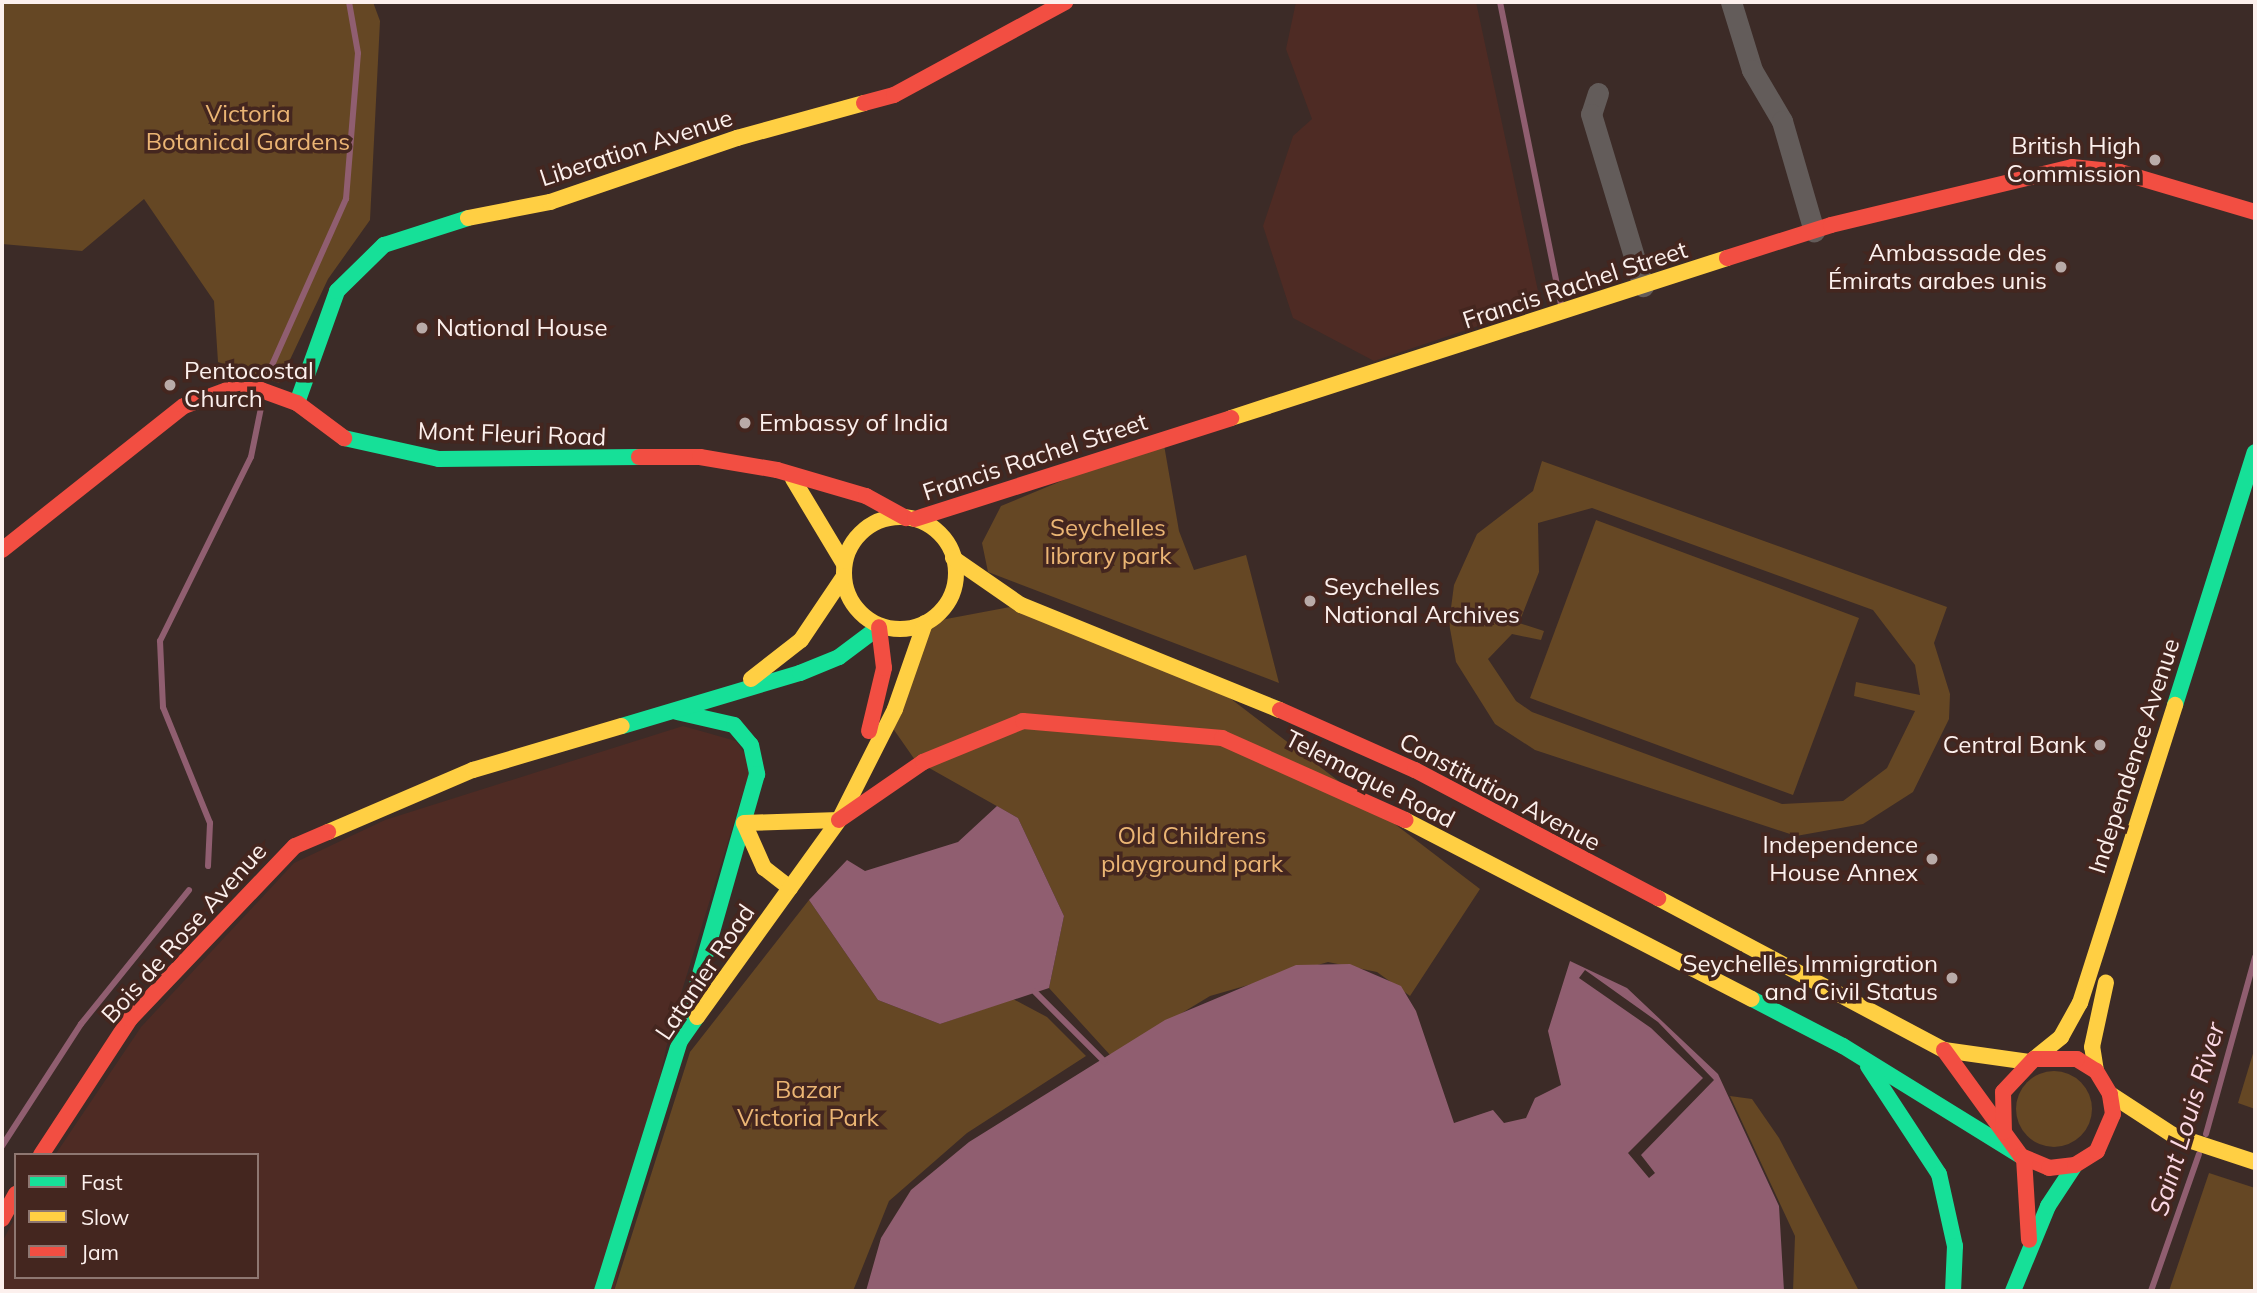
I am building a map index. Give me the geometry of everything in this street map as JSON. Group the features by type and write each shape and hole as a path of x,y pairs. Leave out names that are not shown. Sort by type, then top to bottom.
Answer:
{"main road":[{"name":"Liberation Avenue","path":"297,403 337,291 384,245 431,225 550,202 737,138 894,95 1065,2"},
{"name":"Francis Rachel Street","path":"911,518 1814,231 2072,167 2120,172 2255,212"},
{"name":"Mont Fleuri Road","path":"2,550 184,406 227,390 261,390 297,403 339,436 439,459 700,457 777,470 793,479 866,496 911,518"},
{"name":"Independence Avenue","path":"2031,1061 2060,1037 2080,1003 2255,452"},
{"path":"793,479 844,570 854,606 879,627 925,623 959,614"},
{"path":"844,570 866,529 911,518 940,534 953,558 951,596 925,623"},
{"name":"Constitution Avenue","path":"953,558 1021,605 1209,678 1415,770 1944,1050 2031,1061"},
{"name":"Bois de Rose Avenue","path":"727,695 801,640 844,570"},
{"name":"Constitution Avenue","path":"995,607 1021,605"},
{"name":"Latanier Road","path":"602,1291 680,1041 839,820 895,709 925,623"},
{"name":"Bois de Rose Avenue","path":"42,1153 130,1019 295,846 473,770 677,712 839,657 879,627"},
{"name":"Latanier Road","path":"859,776 884,668 879,627"},
{"path":"677,712 722,718 751,746 757,774 680,1041"},
{"name":"Telemaque Road","path":"839,820 923,762 1023,721 1222,738 1344,789 1861,1056 2023,1157"},
{"path":"744,823 839,820"},
{"path":"744,823 764,868 790,888"},
{"name":"Independence Avenue","path":"2096,1071 2092,1048 2098,1006 2140,879"},
{"name":"Constitution Avenue","path":"1944,1050 2004,1132"},
{"name":"Telemaque Road","path":"1861,1056 1939,1174 1955,1246 1953,1291"},
{"path":"2097,1151 2113,1114 2110,1094 2096,1071 2077,1059 2031,1061 2003,1092 2004,1132 2023,1157 2049,1168 2075,1165 2097,1151 2118,1146"},
{"path":"2110,1094 2180,1137 2255,1162"},
{"path":"2151,1139 2180,1137"},
{"path":"2023,1157 2030,1249"},
{"path":"2013,1291 2030,1249 2075,1165"},
{"path":"2,1219 14,1198"}],"street":[{"path":"1731,2 1752,70 1782,121 1814,231"},
{"path":"1598,93 1591,114 1643,286"}],"shaded area":[{"path":"1296,2 1476,2 1541,305 1374,361 1293,318 1263,226 1293,136 1312,119 1286,49"},
{"path":"683,726 736,741 752,764 671,1026 614,1291 2,1291 2,1242 14,1220 14,1279 259,1279 259,1153 56,1153 141,1027 294,863 385,820"},
{"path":"997,806 1018,818 1064,916 1049,988 940,1024 878,1000 809,900 847,860 865,871 958,842"},
{"path":"1570,961 1627,988 1718,1074 1779,1206 1784,1291 866,1291 881,1238 911,1190 969,1142 1165,1020 1296,965 1350,964 1401,986 1416,1011 1454,1123 1493,1110 1504,1123 1526,1118 1535,1098 1561,1085 1548,1031"}],"green space":[{"name":"Victoria Botanical Gardens","path":"2,2 373,2 380,21 370,220 328,279 279,383 218,362 214,301 144,199 82,251 2,244"},
{"name":"Seychelles library park","path":"1163,439 1179,531 1194,570 1246,555 1279,683 988,572 982,543 1001,506"},
{"path":"1542,461 1947,607 1934,643 1950,694 1949,719 1913,792 1863,824 1796,836 1535,750 1495,724 1456,662 1449,623 1454,585 1477,534 1533,491","holes":["1592,508 1873,610 1915,665 1920,695 1856,682 1854,696 1915,711 1887,768 1843,801 1782,804 1532,712 1516,701 1488,659 1512,634 1541,640 1544,631 1519,623 1539,572 1538,523"]},
{"path":"1596,520 1859,618 1793,795 1530,698"},
{"name":"Old Childrens playground park","path":"1021,605 1197,673 1480,889 1410,996 1377,972 1328,962 1210,996 1111,1056 1049,988 1064,916 1018,818 915,760 892,727 925,623"},
{"name":"Bazar Victoria Park","path":"809,900 878,1000 940,1024 1013,999 1047,1017 1086,1056 967,1133 889,1201 853,1291 614,1291 690,1052"},
{"path":"2255,1047 2255,1109 2238,1103"},
{"path":"2054,1071 2068,1074 2081,1082 2089,1095 2092,1109 2089,1123 2081,1136 2068,1144 2054,1147 2040,1144 2027,1136 2019,1123 2016,1109 2019,1095 2027,1082 2040,1074"},
{"path":"1730,1096 1752,1099 1779,1138 1859,1291 1793,1291 1795,1236"},
{"path":"2209,1173 2255,1188 2255,1291 2169,1291"}],"pier":[{"path":"1585,970 1658,1022 1714,1080 1641,1155 1655,1173 1649,1178 1628,1153 1703,1078 1651,1028 1579,978"}],"waterway":[{"path":"268,374 346,199 358,53 349,2"},
{"path":"1500,2 1561,304"},
{"path":"208,866 210,823 163,707 160,641 251,457 261,408"},
{"path":"2,1146 81,1024 189,890"},
{"name":"Saint Louis River","path":"2206,1134 2255,957"},
{"path":"1035,992 1104,1061"},
{"name":"Saint Louis River","path":"2151,1291 2199,1154"}],"traffic: fast":[{"path":"297,403 337,291 384,245 468,218"},
{"path":"344,438 439,459 639,457"},
{"path":"2175,705 2255,452"},
{"path":"622,726 800,673 839,657 879,627"},
{"path":"677,712 734,725 751,745 757,774 688,1016"},
{"path":"1752,999 1843,1046 2021,1156"},
{"path":"602,1291 680,1041 697,1017"},
{"path":"1868,1066 1939,1174 1955,1246 1953,1291"},
{"path":"2013,1291 2048,1206 2075,1165"}],"traffic: slow":[{"path":"468,218 550,202 737,138 864,103"},
{"path":"1231,418 1727,258"},
{"path":"793,479 844,564"},
{"path":"900,517 921,522 939,534 951,552 956,573 951,594 939,612 921,624 900,629 879,624 861,612 849,594 844,573 849,552 861,534 879,522 900,517"},
{"path":"953,558 1021,605 1280,710"},
{"path":"751,679 801,640 844,576"},
{"path":"697,1017 839,820 895,709 925,623"},
{"path":"2034,1059 2061,1037 2080,1003 2175,705"},
{"path":"328,832 473,770 622,726"},
{"path":"790,888 764,868 744,823 839,820"},
{"path":"1405,820 1752,999"},
{"path":"1658,898 1944,1050 2029,1062"},
{"path":"2096,1071 2092,1047 2106,982"},
{"path":"2110,1094 2173,1135 2255,1162"}],"traffic: jam":[{"path":"864,103 894,95 1065,2"},
{"path":"1727,258 1831,225 2072,167 2120,172 2255,212"},
{"path":"2,550 184,406 227,390 261,390 297,403 344,438"},
{"path":"915,519 1231,418"},
{"path":"639,457 700,457 777,470 866,496 906,518"},
{"path":"869,731 884,668 879,627"},
{"path":"1280,710 1415,770 1658,898"},
{"path":"839,820 923,762 1023,721 1222,738 1405,820"},
{"path":"42,1153 130,1019 295,846 328,832"},
{"path":"1944,1050 2021,1156 2049,1168 2075,1165 2097,1151 2113,1114 2110,1094 2096,1071 2077,1059 2034,1059 2003,1092 2004,1132"},
{"path":"2024,1158 2029,1240"},
{"path":"2,1219 14,1198"}],"place":[{"name":"British High Commission","path":"2155,160"},
{"name":"Ambassade des Émirats arabes unis","path":"2061,267"},
{"name":"National House","path":"422,328"},
{"name":"Pentocostal Church","path":"170,385"},
{"name":"Embassy of India","path":"745,423"},
{"name":"Seychelles National Archives","path":"1310,601"},
{"name":"Central Bank","path":"2100,745"},
{"name":"Independence House Annex","path":"1932,859"},
{"name":"Seychelles Immigration and Civil Status","path":"1952,978"}]}
